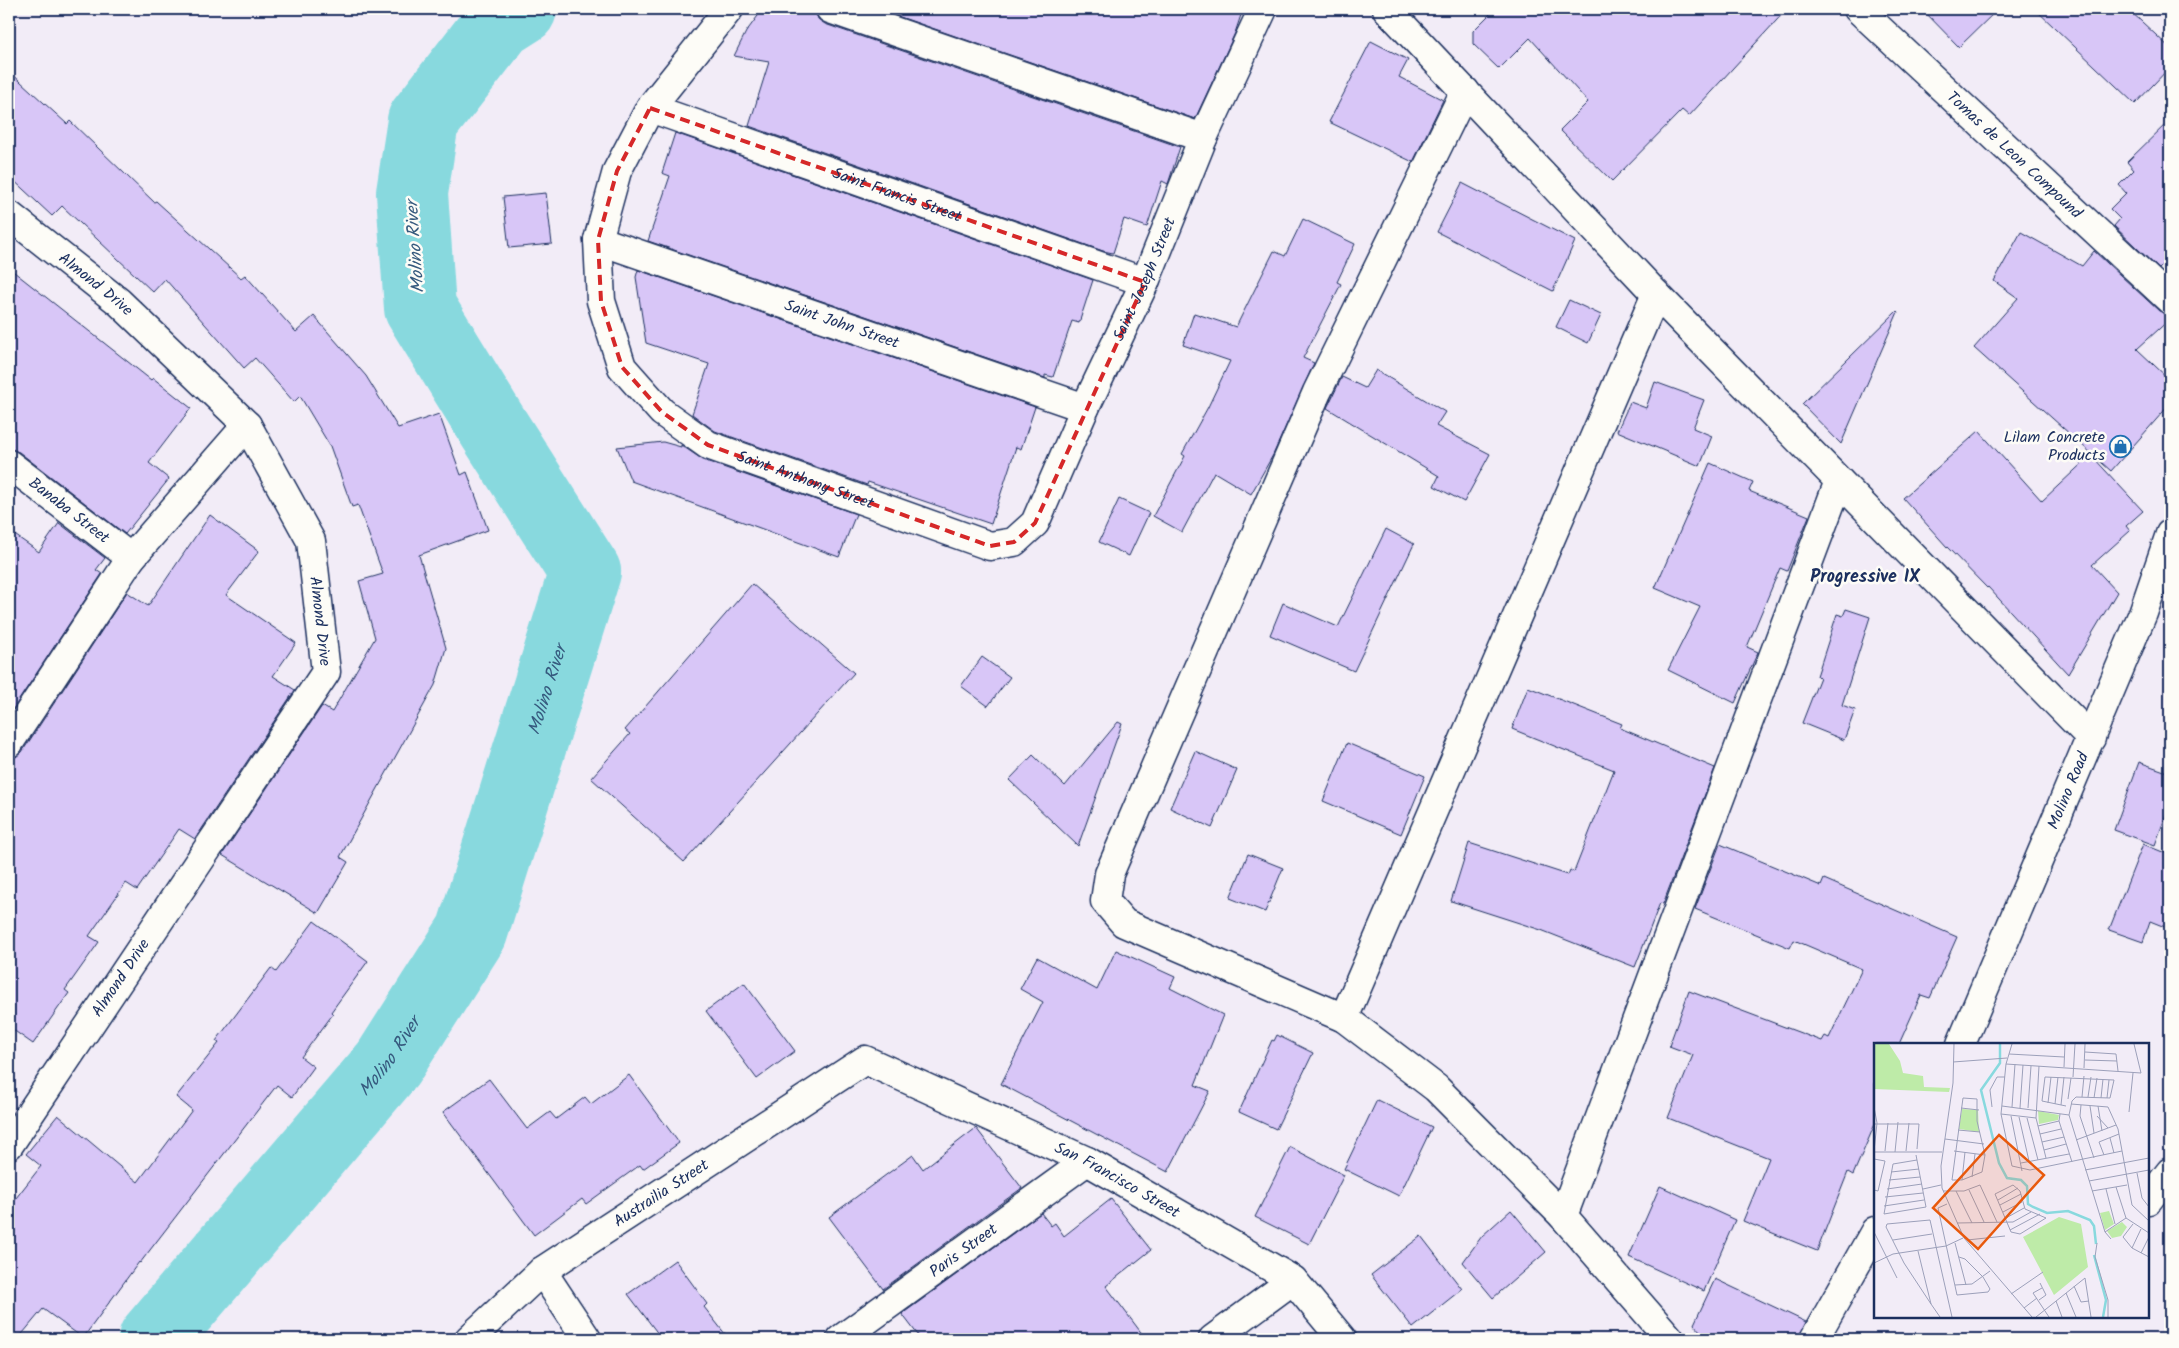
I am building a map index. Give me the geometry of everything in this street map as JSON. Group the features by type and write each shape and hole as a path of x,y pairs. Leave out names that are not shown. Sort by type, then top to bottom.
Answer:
{"street":[{"path":"598,240 617,171 650,108 729,9"},
{"path":"830,9 1203,138"},
{"name":"Saint Joseph Street","path":"1014,542 1035,522 1085,408 1145,282 1203,138 1263,9"},
{"path":"1387,9 1656,294 2091,738"},
{"name":"Tomas de Leon Compound","path":"1858,9 2170,300"},
{"path":"1465,91 1316,392 1109,874 1105,901 1124,923 1344,1018 1436,1088 1563,1216 1670,1339"},
{"name":"Saint Francis Street","path":"650,108 1145,282"},
{"name":"Almond Drive","path":"9,215 119,302 247,425 311,541 326,672 9,1145"},
{"name":"Saint Anthony Street","path":"598,240 601,301 622,367 662,412 708,445 990,546 1014,542"},
{"name":"Saint John Street","path":"598,240 1085,408"},
{"path":"1344,1018 1656,294"},
{"path":"9,743 131,558 247,425"},
{"name":"Banaba Street","path":"9,464 131,558"},
{"path":"1563,1216 1839,481"},
{"name":"Molino Road","path":"1961,1043 2143,613 2170,534"},
{"name":"San Francisco Street","path":"865,1060 1087,1161 1293,1280 1342,1339"},
{"name":"Austrailia Street","path":"469,1339 542,1271 865,1060"},
{"name":"Paris Street","path":"841,1339 1087,1161"},
{"path":"2149,1199 2170,1172"},
{"path":"1814,1339 1874,1233"},
{"path":"542,1271 587,1339"},
{"path":"1213,1339 1293,1280"}],"highlighted area":[{"path":"650,108 1145,282 1035,523 1014,542 990,546 708,445 662,412 622,367 601,301 598,240 617,171"}],"building":[{"path":"763,9 815,9 818,19 825,24 1180,147 1168,184 1162,181 1147,227 1124,219 1113,253 1103,251 749,126 769,62 734,56 746,32"},
{"path":"877,9 1243,9 1235,33 1195,119"},
{"path":"1495,9 1787,9 1689,116 1682,110 1612,181 1560,130 1588,102 1530,38 1499,69 1473,44 1473,31"},
{"path":"1922,9 1998,9 1959,47"},
{"path":"2035,9 2128,9 2170,48 2170,67 2135,104"},
{"path":"1371,41 1408,60 1399,77 1443,100 1413,162 1329,122"},
{"path":"9,71 67,124 70,121 154,202 156,201 241,278 245,275 296,332 314,316 366,376 398,428 439,414 461,475 467,472 488,530 419,555 446,648 435,685 340,857 348,862 318,913 222,855 322,706 332,712 375,638 359,581 383,574 358,505 352,507 330,446 300,396 294,402 255,358 244,368 165,279 153,292 62,206 52,216 9,176"},
{"path":"2170,120 2170,258 2159,269 2114,226 2120,219 2110,209 2126,193 2119,185 2134,170 2127,162"},
{"path":"675,133 1093,280 1079,323 1072,321 1053,377 1045,375 1045,378 648,241 670,176 662,173"},
{"path":"1462,183 1575,241 1553,291 1437,232"},
{"path":"546,193 552,244 509,248 503,197"},
{"path":"1303,219 1355,244 1337,282 1341,284 1303,358 1314,363 1273,455 1251,494 1214,472 1182,532 1153,516 1185,456 1182,454 1208,407 1230,361 1183,345 1194,313 1236,327 1274,251 1285,256"},
{"path":"2021,232 2082,266 2094,251 2159,311 2170,315 2170,319 2137,349 2170,380 2170,404 2111,471 1974,348 2018,298 1994,281"},
{"path":"9,268 151,380 153,378 191,408 149,463 169,479 125,534 19,452 9,449"},
{"path":"638,270 1035,407 1021,449 1016,447 991,524 868,482 867,485 715,431 692,414 709,364 646,343 636,277"},
{"path":"1569,300 1601,315 1588,343 1556,327"},
{"path":"1898,312 1841,444 1802,404"},
{"path":"1376,370 1445,412 1436,426 1490,454 1464,502 1434,486 1439,476 1327,408 1342,377 1365,388"},
{"path":"1655,382 1704,400 1693,428 1712,436 1700,466 1617,431 1630,402 1646,408"},
{"path":"1979,431 2042,501 2091,455 2143,511 2126,526 2130,531 2092,565 2117,592 2068,674 1903,498"},
{"path":"663,442 681,447 681,445 703,460 856,514 839,557 631,481 617,447"},
{"path":"1710,463 1753,482 1749,491 1809,516 1787,571 1780,568 1747,647 1758,652 1735,703 1668,670 1700,607 1655,588"},
{"path":"1119,499 1149,513 1129,556 1099,542"},
{"path":"210,515 259,551 226,595 296,643 273,676 295,690 195,839 179,829 137,890 126,883 89,936 99,942 65,990 69,993 33,1044 9,1027 9,759 16,757 22,752 127,592 148,606"},
{"path":"59,523 105,558 96,570 102,574 9,715 9,531 39,552"},
{"path":"1386,529 1414,544 1354,671 1270,635 1283,603 1338,627"},
{"path":"752,584 854,673 684,862 591,778 630,734 625,730"},
{"path":"1846,609 1870,617 1842,705 1855,710 1844,740 1802,723 1820,677 1817,676 1837,614 1843,616"},
{"path":"982,657 1010,677 988,706 961,686"},
{"path":"1528,687 1622,724 1620,728 1715,768 1663,904 1660,903 1635,967 1541,930 1451,901 1469,843 1568,875 1570,870 1574,872 1614,770 1512,729"},
{"path":"1118,722 1122,724 1078,846 1009,780 1033,755 1065,786"},
{"path":"1347,743 1425,776 1401,834 1323,801"},
{"path":"1195,751 1237,770 1212,828 1170,808"},
{"path":"2139,762 2170,773 2170,804 2155,845 2114,830"},
{"path":"1720,844 1821,886 1824,879 1957,937 1930,998 1921,995 1899,1043 1874,1043 1874,1126 1853,1175 1848,1172 1817,1251 1743,1221 1769,1158 1668,1118 1693,1055 1669,1046 1689,991 1822,1041 1825,1036 1829,1038 1862,969 1794,940 1790,948 1695,909"},
{"path":"2143,844 2170,855 2170,929 2150,921 2143,942 2109,930"},
{"path":"1248,854 1283,868 1265,912 1230,898"},
{"path":"314,921 368,961 331,1012 333,1014 301,1057 314,1067 292,1097 277,1085 139,1262 83,1338 43,1309 18,1339 9,1339 9,1207 41,1166 26,1154 58,1115 138,1182 192,1110 176,1097 219,1043 216,1041 271,968 276,972"},
{"path":"1116,950 1175,977 1170,988 1223,1015 1195,1085 1210,1091 1168,1172 1001,1084 1043,1002 1020,989 1037,957 1097,990"},
{"path":"744,983 795,1051 757,1079 706,1011"},
{"path":"1277,1035 1313,1053 1276,1129 1239,1112 1272,1040 1274,1041"},
{"path":"629,1075 679,1143 643,1169 640,1165 586,1204 582,1199 534,1235 443,1112 489,1079 527,1129 550,1112 556,1119 585,1097 591,1104"},
{"path":"1377,1100 1432,1127 1399,1196 1344,1169"},
{"path":"976,1128 1022,1188 883,1289 829,1217 913,1155 923,1169"},
{"path":"1290,1147 1344,1175 1309,1244 1255,1217"},
{"path":"1660,1186 1735,1220 1704,1291 1629,1257"},
{"path":"1111,1199 1151,1250 1106,1286 1146,1339 921,1339 902,1314 1041,1213 1051,1226 1055,1223 1064,1236"},
{"path":"1511,1210 1546,1252 1493,1298 1463,1262 1482,1236"},
{"path":"1421,1236 1462,1289 1413,1328 1371,1275"},
{"path":"675,1260 707,1304 704,1307 729,1339 662,1339 628,1294"},
{"path":"1715,1279 1806,1322 1798,1339 1707,1339 1694,1324"}],"waterway":[{"name":"Molino River","path":"154,1339 388,1064 472,932 585,572 420,308 412,193 423,121 499,23 521,9"}],"place":[{"name":"Lilam Concrete Products","path":"2121,446"}],"district":[{"name":"Progressive IX","path":"1865,577"}]}
